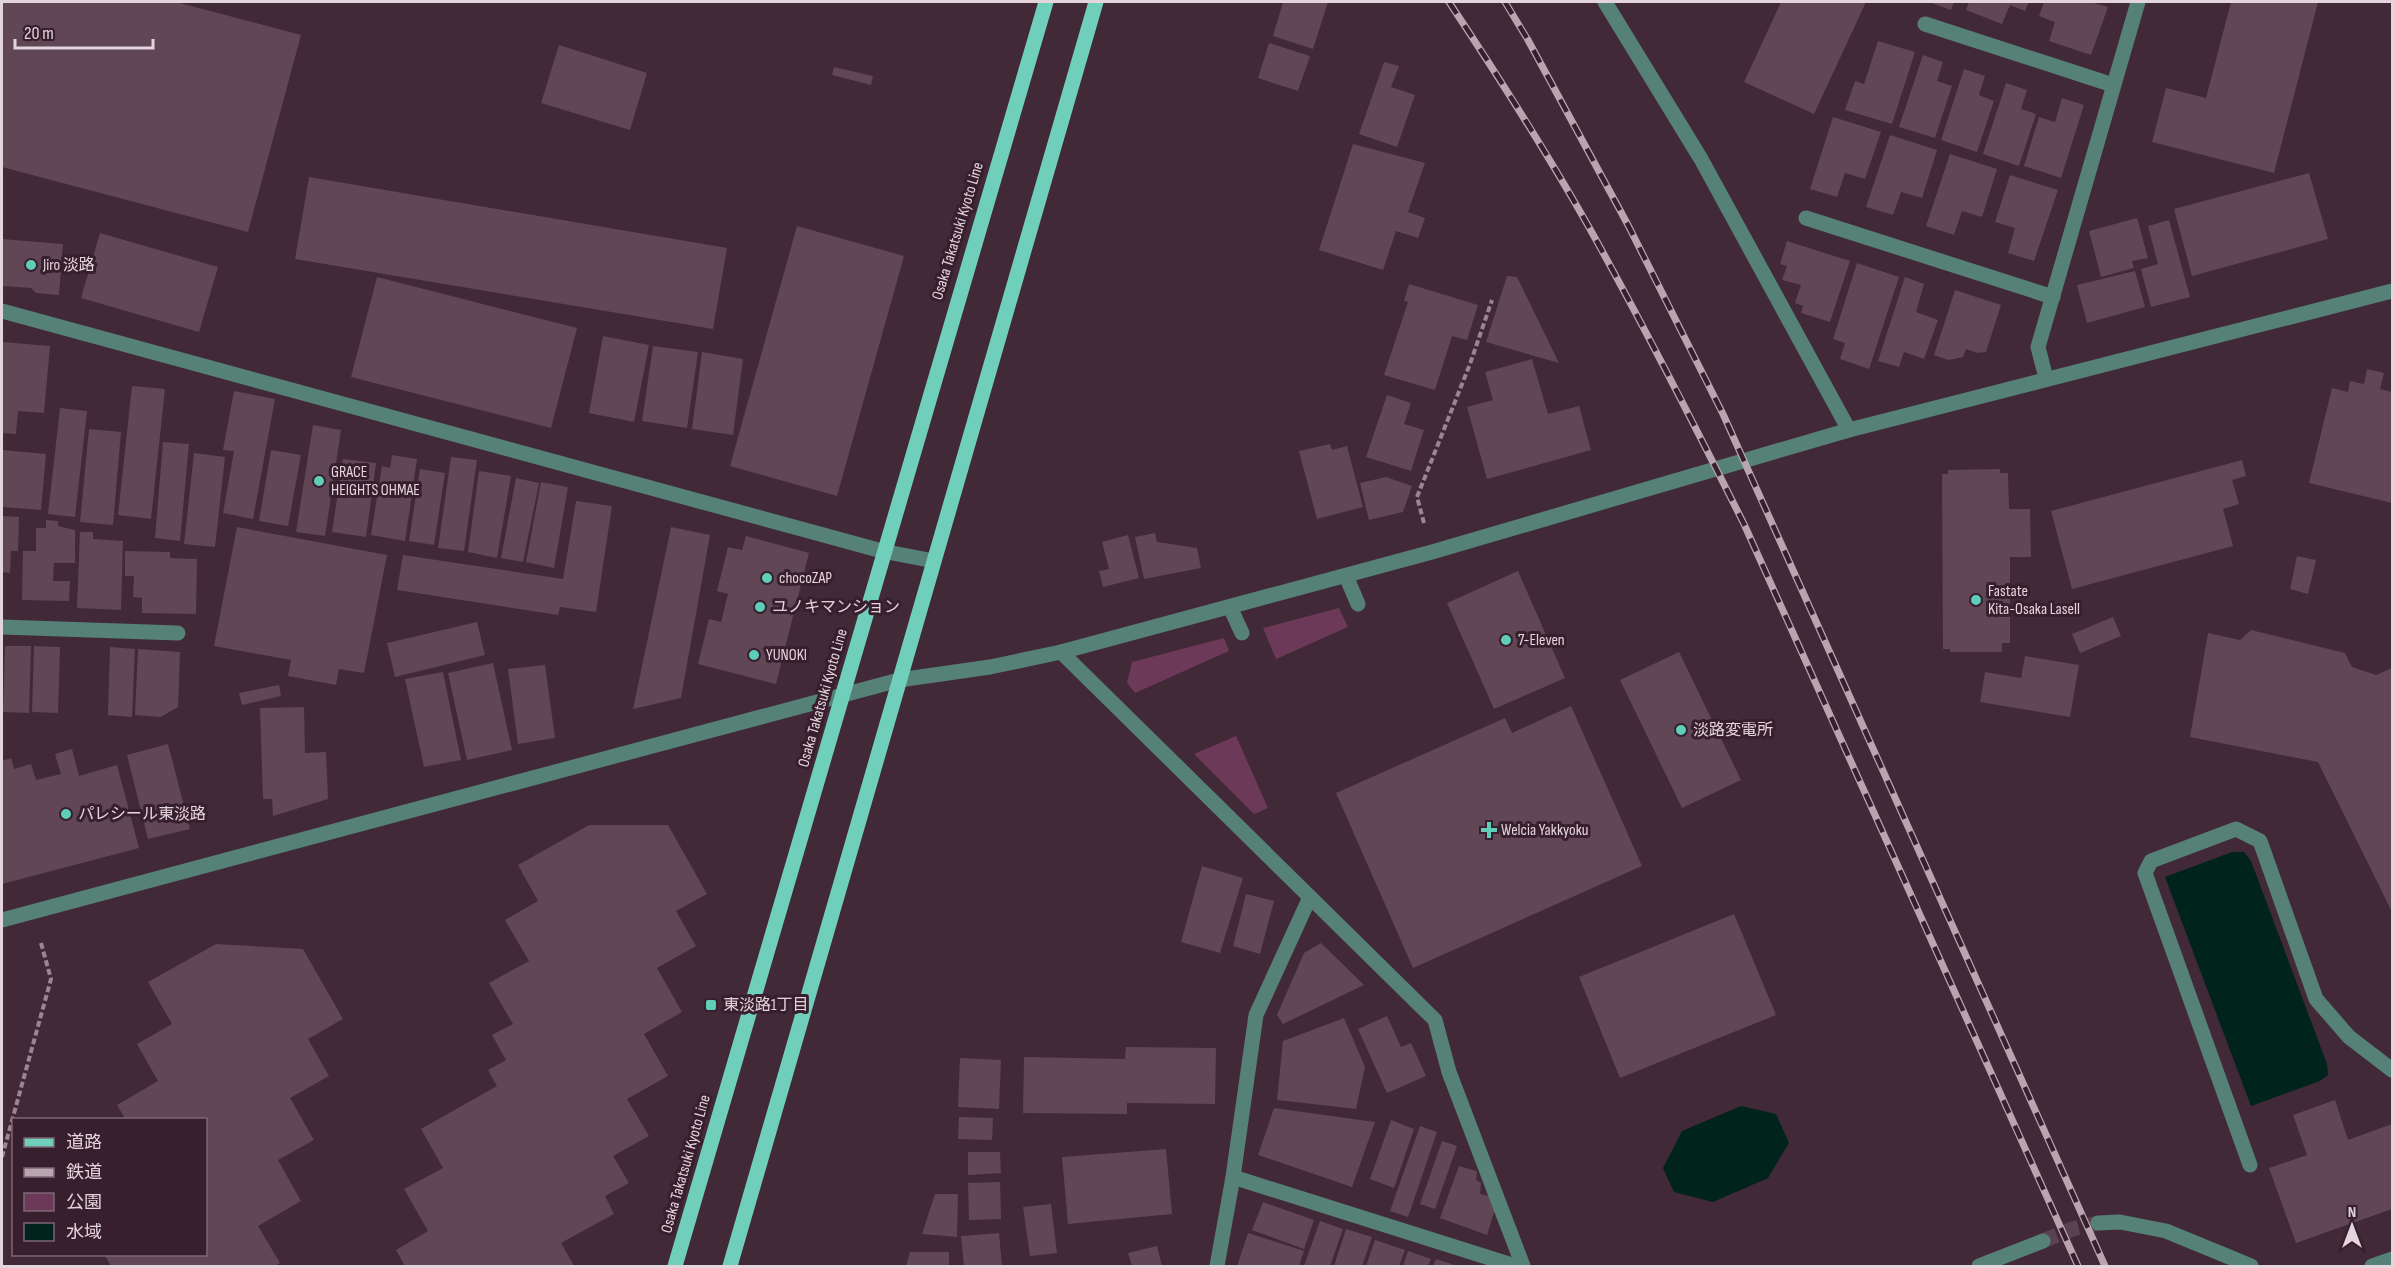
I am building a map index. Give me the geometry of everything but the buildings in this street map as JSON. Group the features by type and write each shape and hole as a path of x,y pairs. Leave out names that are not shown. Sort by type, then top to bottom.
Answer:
{"main road":[{"name":"Osaka Takatsuki Kyoto Line","path":"675,1266 843,696 882,551 1046,2"},
{"path":"730,1266 1096,2"}],"street":[{"path":"1605,2 1701,159 1849,430"},
{"path":"2046,378 2038,347 2138,2"},
{"path":"1925,24 2113,85"},
{"path":"1806,218 2053,297"},
{"path":"2,920 899,680 990,667 1061,652 1432,552 1849,430 2392,291"},
{"path":"2,311 882,551 934,561"},
{"path":"1346,576 1358,603"},
{"path":"1230,607 1242,633"},
{"path":"2,627 178,633"},
{"path":"1061,652 1435,1020 1449,1072 1523,1266"},
{"path":"2250,1165 2145,873 2151,861 2236,829 2260,841 2316,999 2349,1037 2392,1070"},
{"path":"1217,1266 1233,1177 1256,1015 1310,897"},
{"path":"1233,1177 1515,1266"},
{"path":"2098,1223 2120,1222 2166,1231 2251,1266"},
{"path":"1979,1266 2043,1241"},
{"path":"2372,1266 2392,1259"}],"path":[{"path":"1432,552 1417,497 1470,364 1492,300"},
{"path":"13,1118 51,979 41,943"},
{"path":"2,1157 12,1121"}],"green space":[{"path":"1339,608 1348,627 1276,659 1263,628"},
{"path":"1224,638 1229,651 1135,693 1127,683 1132,662"},
{"path":"1236,736 1268,808 1254,814 1194,754"}],"water":[{"path":"2232,852 2244,852 2251,861 2327,1064 2328,1075 2320,1081 2251,1106 2165,877"},
{"path":"1741,1106 1776,1114 1789,1143 1768,1178 1713,1202 1674,1192 1663,1168 1682,1131"}],"tunnel":[{"path":"2043,1241 2072,1229 2098,1223"}],"railway":[{"path":"1449,2 1524,118 1595,238 1744,524 2078,1266"},
{"path":"1505,2 1628,225 1723,414 2105,1266"}],"place":[{"name":"Jiro 淡路","path":"31,265"},
{"name":"GRACE HEIGHTS OHMAE","path":"319,481"},
{"name":"chocoZAP","path":"767,578"},
{"name":"Fastate Kita-Osaka Lasell","path":"1976,600"},
{"name":"ユノキマンション","path":"760,607"},
{"name":"7-Eleven","path":"1506,640"},
{"name":"YUNOKI","path":"754,655"},
{"name":"淡路変電所","path":"1681,730"},
{"name":"パレシール東淡路","path":"66,814"},
{"name":"Welcia Yakkyoku","path":"1489,830"},
{"name":"東淡路1丁目","path":"711,1005"}]}
